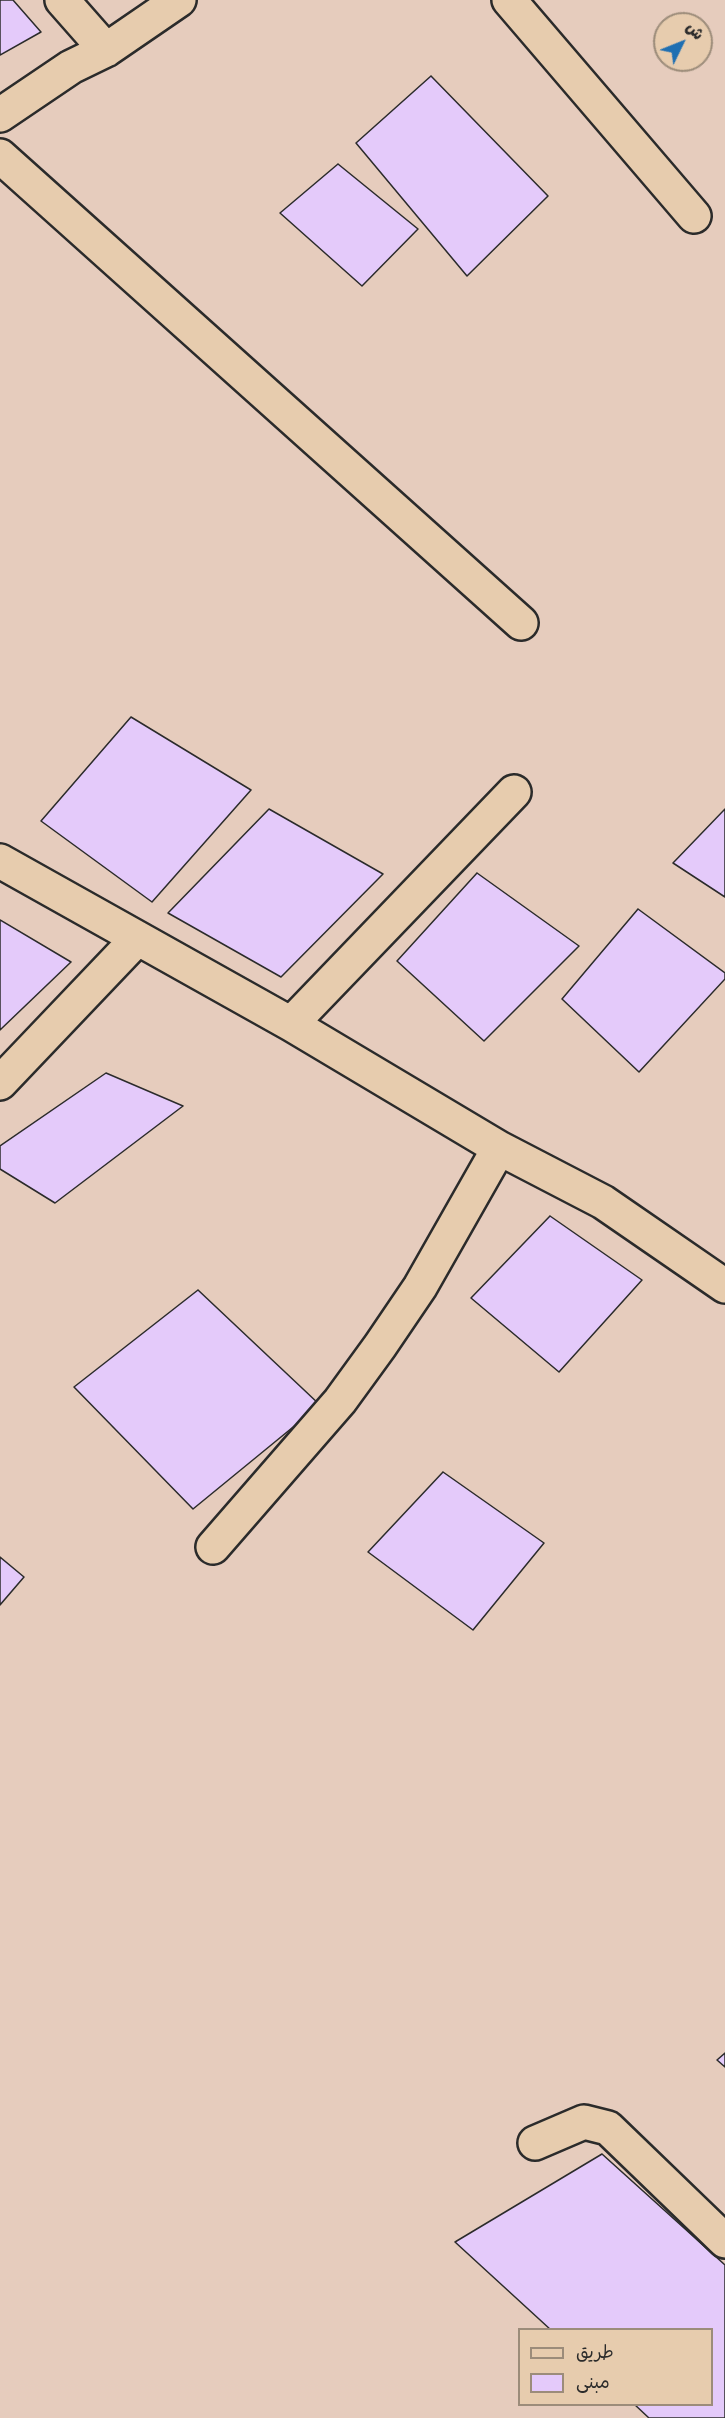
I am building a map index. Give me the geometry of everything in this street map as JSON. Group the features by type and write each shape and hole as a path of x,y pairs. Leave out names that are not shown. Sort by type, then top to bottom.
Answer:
{"street":[{"path":"62,0 106,50"},
{"path":"0,115 71,67 106,50 179,0"},
{"path":"510,0 694,216"},
{"path":"0,156 521,623"},
{"path":"291,1024 514,792"},
{"path":"0,861 291,1024 499,1148 603,1202 725,1286"},
{"path":"0,1083 138,939"},
{"path":"213,1547 340,1401 380,1346 420,1287 499,1148"},
{"path":"535,2143 584,2122 608,2128 725,2241"}],"building":[{"path":"0,0 13,0 41,32 0,55"},
{"path":"431,76 548,196 467,276 356,143"},
{"path":"338,164 418,229 362,286 280,213"},
{"path":"131,717 251,790 152,902 41,821"},
{"path":"269,809 383,874 281,977 168,913"},
{"path":"725,809 725,897 673,863"},
{"path":"477,873 579,946 484,1041 397,961"},
{"path":"638,909 725,973 725,979 639,1072 562,999"},
{"path":"0,920 71,962 0,1030"},
{"path":"106,1073 183,1106 55,1203 0,1169 0,1146"},
{"path":"550,1216 642,1280 559,1372 471,1298"},
{"path":"198,1290 320,1405 193,1509 74,1387"},
{"path":"443,1472 544,1543 473,1630 368,1552"},
{"path":"0,1557 24,1577 0,1605"},
{"path":"725,2053 725,2067 717,2060"},
{"path":"602,2154 725,2265 725,2418 649,2418 636,2406 713,2406 713,2328 549,2328 455,2242"}]}
